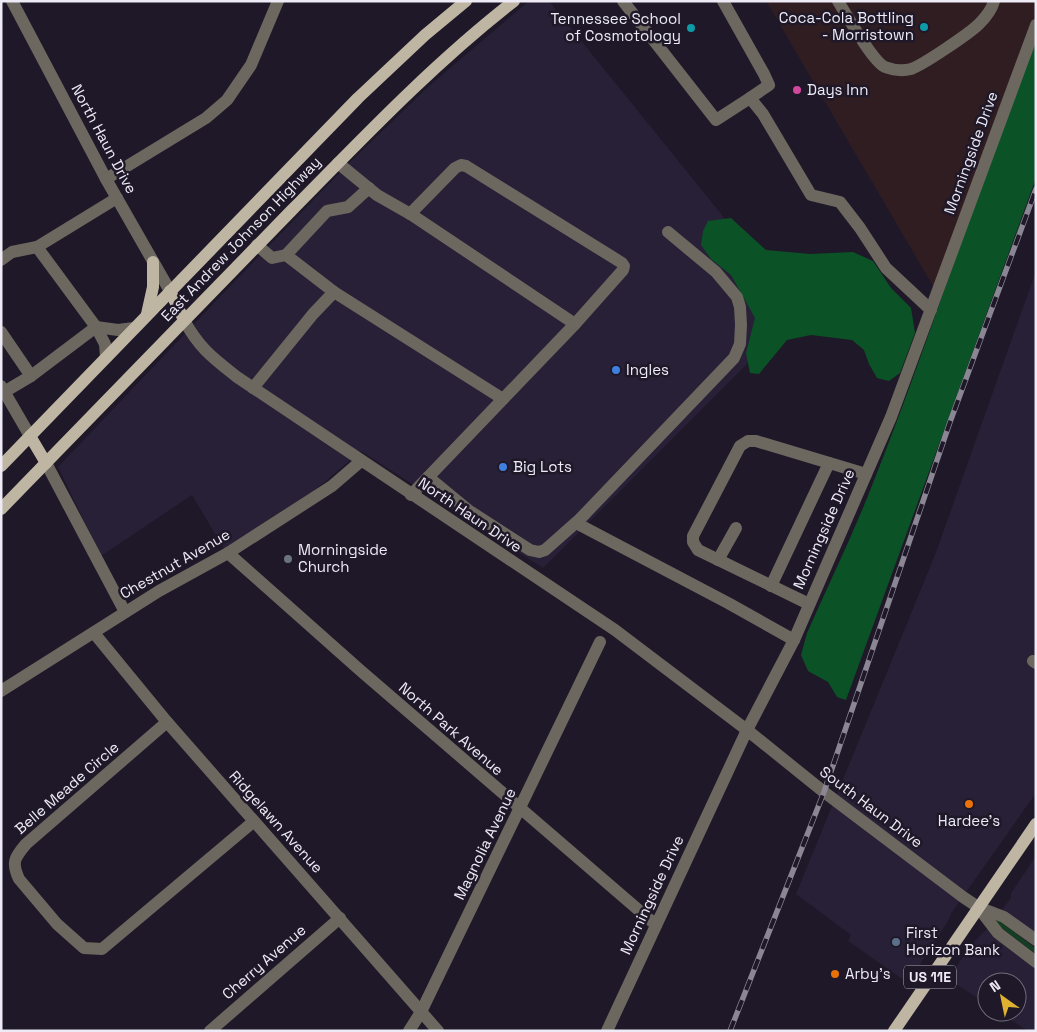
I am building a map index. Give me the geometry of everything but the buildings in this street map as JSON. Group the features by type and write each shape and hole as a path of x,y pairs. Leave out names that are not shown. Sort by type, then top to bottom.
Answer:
{"main road":[{"name":"East Andrew Johnson Highway","path":"1,466 358,98 425,35 466,1"},
{"name":"East Andrew Johnson Highway","path":"1,509 380,120 443,60 510,3"},
{"path":"147,315 153,287 153,262"},
{"path":"170,291 184,320"},
{"path":"30,436 46,463"},
{"name":"US 11E","path":"894,1031 1036,824"}],"street":[{"name":"North Haun Drive","path":"12,1 106,178 170,291"},
{"path":"106,178 206,118 227,100 251,65 278,1"},
{"path":"623,1 716,120 769,85 723,1"},
{"path":"838,1 873,55 883,66 898,70 912,69 979,24 992,7 994,1"},
{"name":"Morningside Drive","path":"607,1031 747,730 794,640 891,417 1036,25"},
{"path":"750,98 763,114 811,195 840,202 860,228 886,268 931,310"},
{"path":"338,163 377,195 410,214 575,324"},
{"path":"410,214 455,168 461,165 466,166 624,266 623,270 575,324 411,495"},
{"path":"257,245 272,258 286,255 328,211 348,206 369,188"},
{"path":"1,260 12,252 38,247 117,198"},
{"path":"428,477 468,510 530,550 538,552 545,550 576,523 734,358 740,344 740,307 737,297 716,272 668,232"},
{"path":"38,247 96,327 105,344 106,357"},
{"path":"286,255 334,292 503,399"},
{"path":"254,388 313,314 334,292"},
{"name":"North Haun Drive","path":"184,320 194,338 211,357 411,495 615,630 747,730"},
{"path":"30,436 4,396 96,327 118,330 134,328"},
{"path":"1,332 31,376"},
{"path":"809,604 698,550 693,542 693,536 740,446 748,441 756,441 866,474"},
{"name":"Chestnut Avenue","path":"1,691 125,612 228,553 332,486 360,460"},
{"path":"46,463 125,612"},
{"path":"771,586 829,463"},
{"path":"576,523 794,640"},
{"path":"718,560 736,528"},
{"name":"North Park Avenue","path":"228,553 520,810 656,926"},
{"name":"Ridgelawn Avenue","path":"94,633 253,822 340,918 438,1031"},
{"name":"Magnolia Avenue","path":"409,1031 421,1012 600,642"},
{"name":"Belle Meade Circle","path":"167,722 18,853 14,862 15,871 19,879 56,924 84,948 102,949 253,822"},
{"name":"South Haun Drive","path":"747,730 824,792 978,907 998,933 1036,962"},
{"name":"South Haun Drive","path":"978,907 1004,917 1036,940"},
{"name":"Cherry Avenue","path":"210,1031 340,918"}],"shaded area":[{"path":"529,1 549,1 722,215 789,322 543,568 361,451 315,490 224,549 192,495 101,556 58,467 350,162 429,86"},
{"name":"Coca-Cola Bottling - Morristown","path":"766,1 1036,1 1036,25 937,293"},
{"path":"1036,271 1036,793 952,912 908,983 848,941 851,935 796,894 935,555"},
{"path":"1036,856 1036,1031 1028,1031 1014,1022 1027,1022 1027,972 977,972 977,998 948,979 971,945 987,929 1011,898 1011,893"}],"green space":[{"path":"1036,41 1036,178 846,700 837,697 828,682 808,671 801,655 807,633 856,525 893,433 993,153"},
{"path":"731,218 766,250 810,254 853,252 873,261 891,288 911,308 915,333 900,373 889,381 877,378 864,350 852,340 811,335 787,340 759,374 750,373 746,353 755,318 731,275 711,259 701,245 703,231 708,221"},
{"path":"996,920 1036,949 1036,954 997,924"}],"railway":[{"path":"730,1031 824,792 950,422 1036,189"}],"place":[{"name":"Coca-Cola Bottling - Morristown","path":"924,27"},
{"name":"Tennessee School of Cosmotology","path":"691,28"},
{"name":"Days Inn","path":"797,90"},
{"name":"Ingles","path":"616,370"},
{"name":"Big Lots","path":"503,467"},
{"name":"Morningside Church","path":"288,559"},
{"name":"Hardee's","path":"969,804"},
{"name":"First Horizon Bank","path":"896,942"},
{"name":"Arby's","path":"835,974"}]}
